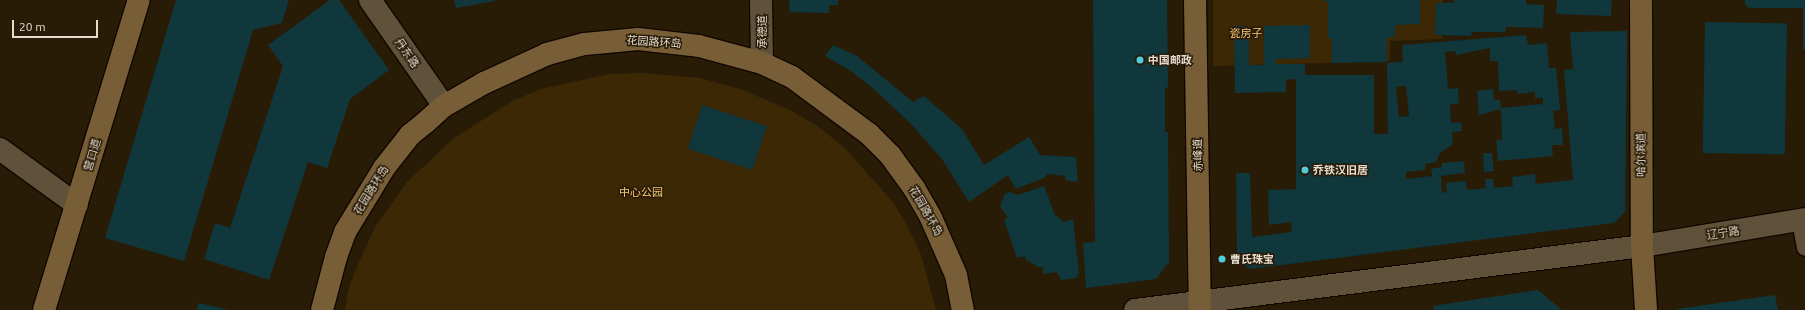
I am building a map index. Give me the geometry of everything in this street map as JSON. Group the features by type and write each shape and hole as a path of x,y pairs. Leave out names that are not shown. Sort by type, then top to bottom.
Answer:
{"street":[{"name":"营口道","path":"44,310 139,0"},
{"name":"丹东路","path":"370,0 444,106"},
{"name":"承德道","path":"761,0 762,63"},
{"name":"赤峰道","path":"1195,0 1200,305"},
{"name":"哈尔滨道","path":"1641,0 1642,246 1646,310"},
{"name":"花园路环岛","path":"322,310 336,257 345,232 384,168 410,135 444,106 484,82 546,54 585,44 616,40 654,40 699,46 762,63 792,78 818,95 869,134 890,155 914,188 945,245 956,275 964,310"},
{"path":"0,149 77,205"},
{"name":"辽宁路","path":"1200,305 1642,246 1803,220"},
{"path":"1135,310 1200,305"}],"lane":[{"path":"1803,220 1805,248"}],"green space":[{"name":"瓷房子","path":"1213,0 1443,0 1442,39 1390,41 1390,61 1213,66"},
{"name":"中心公园","path":"642,73 700,78 740,89 790,110 817,126 844,147 892,201 906,223 921,255 936,310 345,310 348,290 375,227 407,182 453,139 512,101 541,89 609,74"}],"building":[{"path":"176,0 289,0 282,23 253,30 184,261 105,238"},
{"path":"330,0 339,0 389,70 350,99 327,168 308,162 269,280 204,259 215,223 230,228 283,66 268,45"},
{"path":"454,0 495,0 495,1 456,8"},
{"path":"789,0 838,0 838,5 829,5 829,13 790,12"},
{"path":"1093,0 1167,0 1168,88 1165,87 1165,132 1168,132 1169,262 1156,279 1086,288 1083,243 1095,242"},
{"path":"1323,0 1420,0 1420,24 1395,25 1395,37 1387,37 1387,62 1332,63 1332,38 1328,38 1328,2"},
{"path":"1454,0 1526,0 1526,4 1544,5 1543,28 1506,27 1505,32 1472,32 1471,36 1435,35 1436,3 1454,3"},
{"path":"1557,0 1612,0 1611,16 1556,14"},
{"path":"1745,0 1805,0 1805,50 1803,50 1803,8 1749,8 1745,4"},
{"path":"1705,22 1787,23 1785,154 1703,153"},
{"path":"1310,25 1310,58 1276,59 1276,64 1305,64 1305,75 1374,75 1374,134 1388,134 1387,63 1403,62 1402,45 1526,35 1528,45 1547,43 1549,68 1556,68 1559,96 1560,110 1553,111 1555,129 1562,128 1563,145 1552,145 1553,156 1498,161 1496,140 1502,140 1501,109 1479,115 1477,91 1493,89 1494,100 1500,100 1501,108 1543,104 1543,98 1535,98 1535,92 1517,94 1517,90 1499,91 1498,61 1490,61 1490,48 1456,55 1455,51 1445,52 1448,89 1458,88 1459,103 1450,105 1451,123 1461,122 1462,131 1452,132 1453,144 1440,153 1436,162 1425,164 1425,170 1406,172 1406,179 1432,176 1431,169 1442,167 1442,163 1464,161 1465,173 1441,176 1442,193 1447,192 1446,183 1466,181 1467,190 1486,188 1485,179 1493,179 1494,188 1513,186 1512,177 1535,174 1536,184 1573,180 1564,70 1573,69 1570,32 1627,31 1625,212 1614,223 1250,269 1237,259 1236,173 1250,173 1252,237 1292,232 1291,222 1269,225 1268,190 1296,189 1296,79 1286,80 1286,92 1235,93 1234,26 1249,26 1249,65 1264,65 1264,26","holes":["1406,86 1409,116 1399,117 1396,87"]},
{"path":"833,45 857,56 913,102 924,96 962,129 984,165 1029,137 1040,155 1076,157 1078,182 1065,180 1065,176 1047,174 1046,177 1016,189 1008,175 969,202 942,159 912,125 875,90 851,71 825,56"},
{"path":"702,105 767,126 752,170 688,149"},
{"path":"1483,153 1492,153 1494,171 1484,172"},
{"path":"1044,186 1055,215 1064,222 1073,219 1079,273 1076,278 1061,280 1057,272 1043,274 1043,267 1038,267 1026,260 1025,256 1017,258 1004,220 1008,218 1000,206 1005,194 1010,192 1018,195"},
{"path":"1538,290 1562,310 1434,310 1433,306"},
{"path":"1775,295 1778,310 1677,310 1677,309"},
{"path":"198,303 226,309 226,310 197,310"}],"place":[{"name":"中国邮政","path":"1140,60"},
{"name":"乔铁汉旧居","path":"1305,170"},
{"name":"曹氏珠宝","path":"1222,259"}]}
